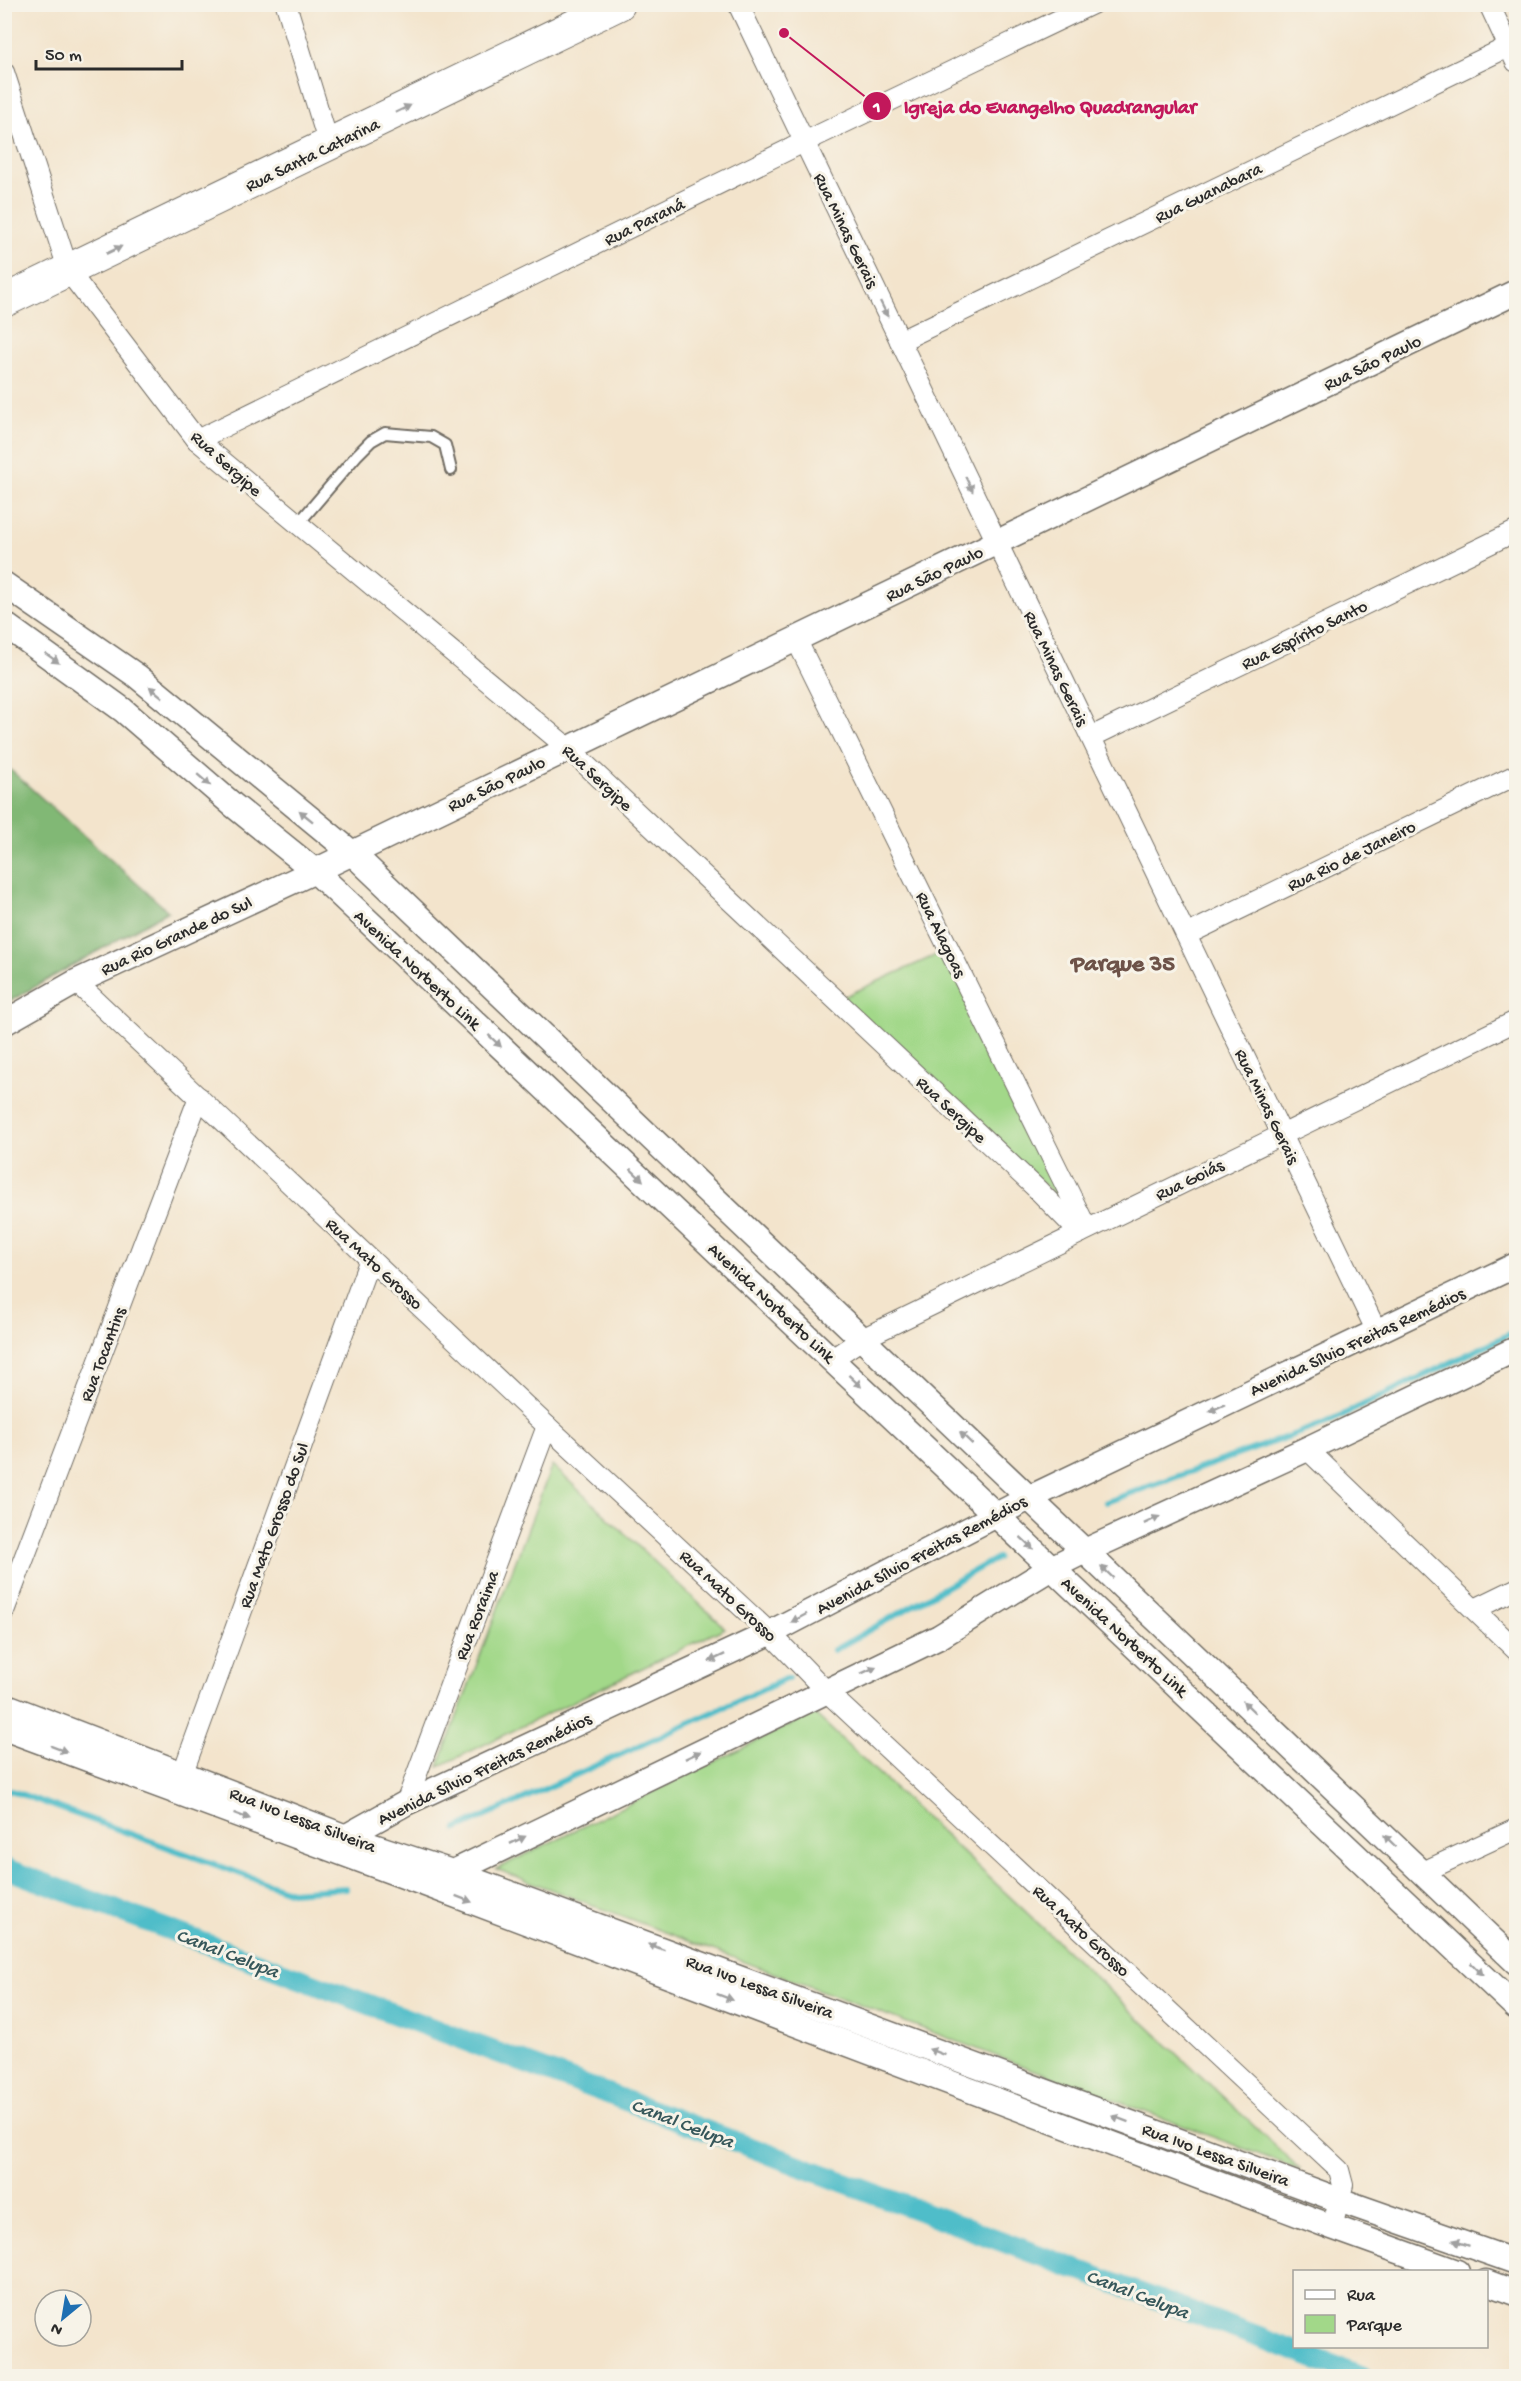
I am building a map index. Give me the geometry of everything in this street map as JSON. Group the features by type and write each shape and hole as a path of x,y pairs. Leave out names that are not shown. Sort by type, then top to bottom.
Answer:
{"main road":[{"name":"Rua Santa Catarina","path":"4,302 619,4"}],"street":[{"path":"286,4 329,145"},
{"name":"Rua Minas Gerais","path":"738,4 1377,1332"},
{"name":"Rua Paraná","path":"197,440 804,142 1092,4"},
{"path":"1489,4 1514,51"},
{"name":"Rua Guanabara","path":"900,341 1514,51"},
{"name":"Rua Sergipe","path":"4,72 69,272 197,440 568,748 1084,1231"},
{"name":"Rua São Paulo","path":"352,853 1516,292"},
{"name":"Rua Espírito Santo","path":"1091,737 1516,531"},
{"name":"Avenida Norberto Link","path":"4,584 137,676 352,853 1516,1962"},
{"name":"Avenida Norberto Link","path":"4,624 123,710 315,871 1516,2007"},
{"name":"Rua Alagoas","path":"796,639 1084,1231"},
{"name":"Rua Rio de Janeiro","path":"1186,935 1516,775"},
{"path":"234,805 258,776"},
{"name":"Rua Rio Grande do Sul","path":"4,1023 76,982 352,853"},
{"name":"Rua Mato Grosso","path":"76,982 770,1633 826,1691 1339,2170 1343,2185 1332,2227"},
{"name":"Rua Goiás","path":"832,1359 862,1339 1281,1133 1516,1021"},
{"name":"Rua Tocantins","path":"4,1611 199,1097"},
{"path":"591,1132 618,1107"},
{"name":"Rua Mato Grosso do Sul","path":"180,1783 370,1259"},
{"name":"Avenida Sílvio Freitas Remédios","path":"336,1842 406,1803 770,1633 1029,1498 1516,1265"},
{"path":"428,1885 939,1637 1085,1551 1307,1449 1516,1349"},
{"name":"Rua Roraima","path":"406,1803 547,1426"},
{"path":"1307,1449 1516,1650"},
{"path":"1475,1610 1516,1589"},
{"name":"Rua Ivo Lessa Silveira","path":"4,1705 180,1783 336,1842 428,1885 1332,2227 1454,2270"},
{"name":"Rua Ivo Lessa Silveira","path":"4,1728 180,1783"},
{"path":"1423,1872 1516,1829"},
{"name":"Rua Ivo Lessa Silveira","path":"336,1842 452,1872 1339,2200 1516,2262"},
{"path":"1392,2248 1401,2222"},
{"path":"1488,2283 1516,2293"}],"lane":[{"path":"298,524 343,470 371,441 385,433 431,437 445,445 450,470"}],"green space":[{"path":"5,765 168,911 4,1004"},
{"path":"945,951 1076,1214 841,998"},
{"path":"552,1465 725,1628 438,1767"},
{"path":"814,1713 1301,2170 496,1869"}],"waterway":[{"path":"1106,1502 1326,1423 1516,1331"},
{"path":"834,1650 997,1558"},
{"path":"457,1829 788,1678"},
{"path":"4,1788 291,1892 346,1888"},
{"name":"Canal Celupa","path":"4,1868 1362,2376"}],"place":[{"name":"Igreja do Evangelho Quadrangular","path":"784,33"}],"district":[{"name":"Parque 35","path":"1123,962"}]}
